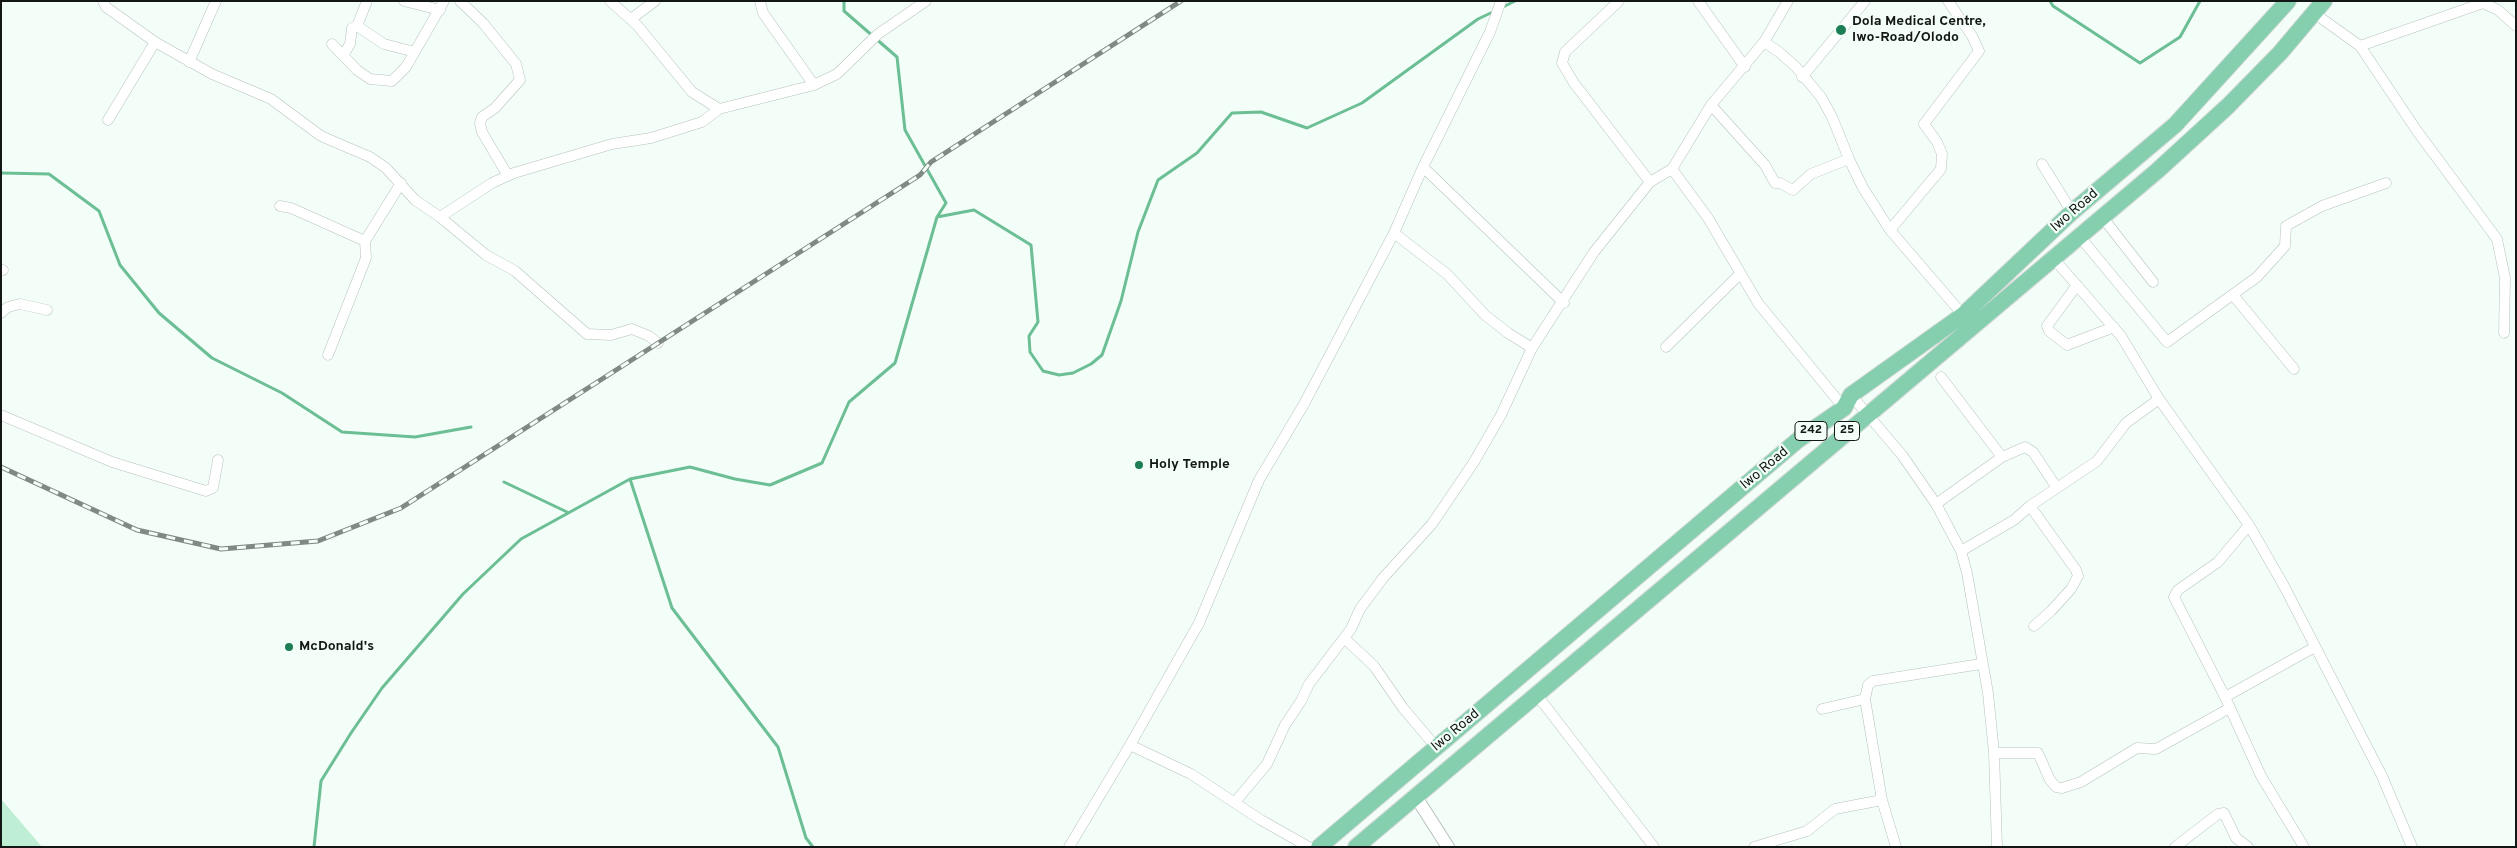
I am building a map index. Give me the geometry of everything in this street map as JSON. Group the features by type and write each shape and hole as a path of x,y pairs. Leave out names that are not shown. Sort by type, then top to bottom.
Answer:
{"main road":[{"name":"Iwo Road","path":"1319,847 1798,440 1963,314 2072,212 2175,125 2288,1"},
{"name":"Iwo Road","path":"1356,847 1867,414 2103,218 2228,106 2280,53 2319,7"}],"street":[{"path":"103,1 106,7 155,42 189,62 271,99 321,136 370,157 386,168 415,200 440,217 486,255 515,271 587,334 611,335 632,329 649,336 658,344"},
{"path":"189,62 216,1"},
{"path":"344,54 350,44 352,28 357,26 367,1"},
{"path":"332,44 344,54 357,70 370,78 383,82 392,81 400,76 442,6 404,1"},
{"path":"460,1 483,22 516,64 520,80 495,108 482,117 480,123 482,132 508,176"},
{"path":"610,1 631,20 692,92 718,109"},
{"path":"631,20 655,1"},
{"path":"760,1 763,13 814,85"},
{"path":"440,217 492,183 508,176 612,144 651,138 702,122 718,109 814,85 846,67 878,34 926,1"},
{"path":"1069,847 1199,623 1259,480 1304,404 1394,234 1423,166 1490,32 1501,1"},
{"path":"1619,1 1565,52 1562,63 1574,83 1650,182"},
{"path":"1698,1 1745,66"},
{"path":"1235,802 1267,764 1285,725 1301,701 1308,684 1344,638 1360,609 1383,578 1432,524 1474,462 1501,414 1532,348 1564,303 1594,252 1650,182 1672,169 1711,105 1764,42 1788,1"},
{"path":"1802,77 1865,1"},
{"path":"1890,230 1941,168 1942,154 1937,142 1924,124 1979,51 1972,36 1948,1"},
{"path":"2360,46 2483,3 2498,10 2516,26"},
{"path":"2319,7 2360,46 2417,131 2497,239 2505,278 2504,333"},
{"path":"357,26 384,44 415,52"},
{"path":"108,120 155,42"},
{"path":"1764,42 1779,52 1821,97 1832,117 1848,159 1863,188 1890,230 1963,314"},
{"path":"1711,105 1764,165 1776,183 1793,190 1811,174 1848,159"},
{"path":"2042,164 2072,212"},
{"path":"1423,166 1564,303"},
{"path":"1672,169 1708,218 1758,303 1848,402 1867,414 1902,455 1936,504 1961,551 1967,573 1981,664 1988,693 1994,753 1997,847"},
{"path":"328,355 366,258 364,241 401,183"},
{"path":"2080,237 2167,342 2257,277 2276,259 2285,246 2286,226 2322,206 2386,183"},
{"path":"280,206 291,208 364,241"},
{"path":"2103,218 2153,282"},
{"path":"1394,234 1447,274 1485,315 1508,333 1532,348"},
{"path":"2054,259 2114,327 2159,399 2249,525 2284,586 2382,776 2412,847"},
{"path":"1666,347 1740,274"},
{"path":"2077,285 2047,326 2049,331 2067,345 2114,327"},
{"path":"2232,295 2294,369"},
{"path":"1,313 8,307 20,304 47,310"},
{"path":"1941,377 2002,457"},
{"path":"1961,551 2014,520 2030,506 2097,461 2126,423 2159,399"},
{"path":"1,415 112,462 206,491 213,488 218,460"},
{"path":"1936,504 2002,457 2020,448 2028,448 2033,452 2057,488"},
{"path":"2030,506 2076,570 2078,576 2071,590 2052,611 2034,626"},
{"path":"2249,525 2218,562 2178,590 2174,596 2262,776 2304,847"},
{"path":"1344,638 1374,666 1403,708 1436,747"},
{"path":"2225,697 2315,647"},
{"path":"1896,847 1882,800 1865,700 1868,684 1873,681 1981,664"},
{"path":"1537,694 1654,847"},
{"path":"1822,709 1865,700"},
{"path":"1994,753 2038,753 2050,780 2056,787 2062,788 2081,782 2137,748 2156,749 2230,708"},
{"path":"1130,744 1191,774 1261,820 1309,847"},
{"path":"1416,796 1448,847"},
{"path":"1754,847 1807,831 1835,809 1882,800"},
{"path":"2175,847 2218,814 2224,813 2236,838 2248,847"}],"green space":[{"path":"1,799 42,847 1,847"}],"waterway":[{"path":"844,1 844,11 897,57 905,130 946,203 937,217"},
{"path":"1501,8 1515,1"},
{"path":"2050,1 2053,6 2140,63 2180,37 2200,1"},
{"path":"314,847 321,781 351,733 382,688 463,594 521,539 630,479 690,467 735,479 770,485 822,463 849,402 895,363 937,217 974,210 1031,245 1038,322 1029,336 1030,352 1043,371 1059,375 1073,373 1091,364 1102,355 1121,301 1138,232 1158,180 1197,153 1232,113 1261,112 1307,128 1362,103 1478,19 1495,11"},
{"path":"1,173 49,174 99,211 120,265 159,313 212,358 282,393 342,432 415,437 471,427"},
{"path":"630,479 672,608 778,747 806,838 813,847"},
{"path":"504,482 567,512"}],"railway":[{"path":"1,467 137,530 221,549 318,541 401,508 920,175 931,162 1181,1"}],"place":[{"name":"Dola Medical Centre, Iwo-Road/Olodo","path":"1841,30"},
{"name":"Holy Temple","path":"1139,465"},
{"name":"McDonald's","path":"289,647"}]}
